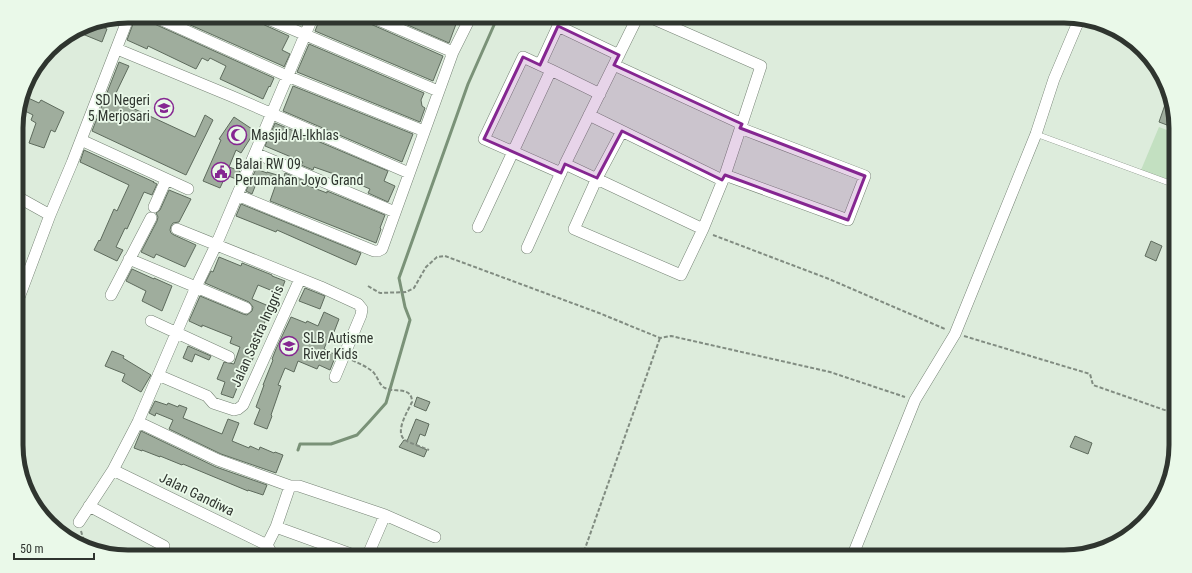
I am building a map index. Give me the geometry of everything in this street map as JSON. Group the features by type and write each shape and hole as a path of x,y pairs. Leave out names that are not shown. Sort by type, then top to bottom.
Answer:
{"street":[{"path":"23,287 126,23"},
{"path":"169,23 287,76 424,131"},
{"path":"277,23 438,91"},
{"path":"79,522 113,470 138,422 196,287 216,245 310,23"},
{"path":"385,23 453,52"},
{"path":"237,195 374,251 382,249 438,91 453,52 468,23"},
{"path":"527,248 563,168 635,23"},
{"path":"622,131 597,178 574,229 680,275 703,229 724,177 761,66 663,23"},
{"path":"855,550 916,400 955,334 1036,134 1054,79 1077,24"},
{"path":"540,65 558,26 617,60 741,126 865,176 848,220 724,177 589,116"},
{"path":"117,49 409,173"},
{"path":"600,94 523,57 484,139 513,152 597,178 703,229"},
{"path":"478,227 551,70"},
{"path":"81,140 188,189"},
{"path":"255,153 395,212"},
{"path":"111,295 166,180"},
{"path":"23,200 50,215"},
{"path":"177,228 358,304 362,309 361,315 335,377"},
{"path":"129,259 246,308"},
{"name":"Jalan Sastra Inggris","path":"158,375 207,396 214,403 234,410 238,409 243,405 300,279"},
{"path":"151,321 229,356"},
{"path":"138,422 218,460 290,486 299,486 385,515 435,537"},
{"name":"Jalan Gandiwa","path":"113,470 267,545 270,550"},
{"path":"267,545 276,527 290,486"},
{"path":"90,506 164,546"},
{"path":"370,550 385,515"},
{"path":"276,527 340,550"}],"lane":[{"path":"1036,134 1169,183"}],"path":[{"path":"713,235 829,279 955,334 1090,374 1093,385 1169,412"},
{"path":"368,286 380,293 406,292 414,288 426,267 437,257 445,256 599,313 660,338 671,336 830,372 916,400"},
{"path":"584,550 660,338"},
{"path":"344,357 366,366 386,389 407,392 412,398 412,402 401,425 401,436 405,440 429,450"},
{"path":"79,522 85,540"}],"highlighted area":[{"path":"558,26 619,55 614,65 742,124 740,128 865,176 848,220 725,175 722,180 622,131 597,178 565,164 561,173 484,139 523,57 540,65"}],"green space":[{"path":"1159,127 1169,131 1169,181 1141,170"}],"building":[{"path":"133,23 152,23 274,78 263,99 220,79 226,66 210,58 208,61 202,58 196,69 148,46 147,49 127,40"},
{"path":"186,23 260,23 289,36 282,50 290,54 284,67"},
{"path":"318,23 368,23 443,56 433,81 315,31"},
{"path":"403,23 456,23 449,43"},
{"path":"102,27 107,29 102,42 82,34"},
{"path":"309,44 424,93 421,100 422,106 425,108 420,122 297,72"},
{"path":"119,62 129,66 116,93 118,94 115,100 195,137 205,115 213,120 186,175 92,131"},
{"path":"293,86 413,134 402,162 283,111"},
{"path":"28,98 39,103 41,100 64,112 55,132 51,130 44,148 29,143 36,123 31,120 33,115 25,111"},
{"path":"1165,103 1169,126 1159,122"},
{"path":"234,117 255,131 241,153 236,150 229,167 240,171 236,179 226,175 220,188 203,181 221,140 219,139"},
{"path":"275,123 388,171 384,181 395,186 388,202 368,193 370,189 344,178 342,182 333,178 334,174 314,167 313,170 301,165 303,162 265,146"},
{"path":"84,150 157,184 152,195 144,192 127,229 125,228 116,247 123,250 117,261 94,250 99,240 100,241 114,209 117,211 129,185 80,162"},
{"path":"256,169 284,177 285,173 307,182 306,185 327,193 327,191 385,215 376,243 270,201 276,184 258,179 252,194 246,191"},
{"path":"169,190 191,199 179,222 173,223 170,230 174,235 196,245 185,267 156,254 154,258 141,252 157,221 158,217 156,213 160,210"},
{"path":"241,204 361,253 356,265 277,230 276,232 236,216"},
{"path":"1151,241 1162,246 1156,261 1145,256"},
{"path":"219,257 241,266 242,263 285,281 280,294 258,285 252,299 271,307 249,369 247,368 233,398 221,394 225,382 217,379 224,362 234,364 240,347 230,343 232,337 189,321 200,296 243,314 247,315 252,311 253,307 249,302 205,283 211,271 213,272"},
{"path":"132,269 172,286 162,311 142,301 146,291 126,281"},
{"path":"305,288 325,296 320,309 299,301"},
{"path":"324,312 339,319 334,332 331,331 324,349 336,355 330,370 319,365 317,369 298,361 294,372 285,368 278,385 281,386 267,429 254,424 260,409 256,407 263,385 276,349 291,317 306,323 307,321 318,326"},
{"path":"188,346 211,356 209,360 195,354 192,362 183,358"},
{"path":"112,351 124,356 123,358 151,375 141,392 122,381 125,374 105,366"},
{"path":"417,397 430,402 426,411 414,406"},
{"path":"155,401 167,405 168,403 178,407 179,405 187,408 183,418 222,434 228,419 239,423 232,441 249,448 250,446 259,450 260,447 283,455 276,473 221,454 169,429 173,420 156,413 155,416 149,413"},
{"path":"416,419 429,424 425,436 420,434 416,445 427,450 424,457 399,447 404,440 407,441"},
{"path":"141,431 216,467 267,485 263,495 248,491 183,464 182,465 134,448"},
{"path":"1075,436 1092,443 1088,454 1070,447"}],"waterway":[{"path":"298,450 300,444 331,444 357,435 386,403 410,320 405,307 399,278 468,84 495,23"}],"place":[{"name":"SD Negeri 5 Merjosari","path":"164,108"},
{"name":"Masjid Al-Ikhlas","path":"237,135"},
{"name":"Balai RW 09 Perumahan Joyo Grand","path":"221,172"},
{"name":"SLB Autisme River Kids","path":"289,346"}]}
